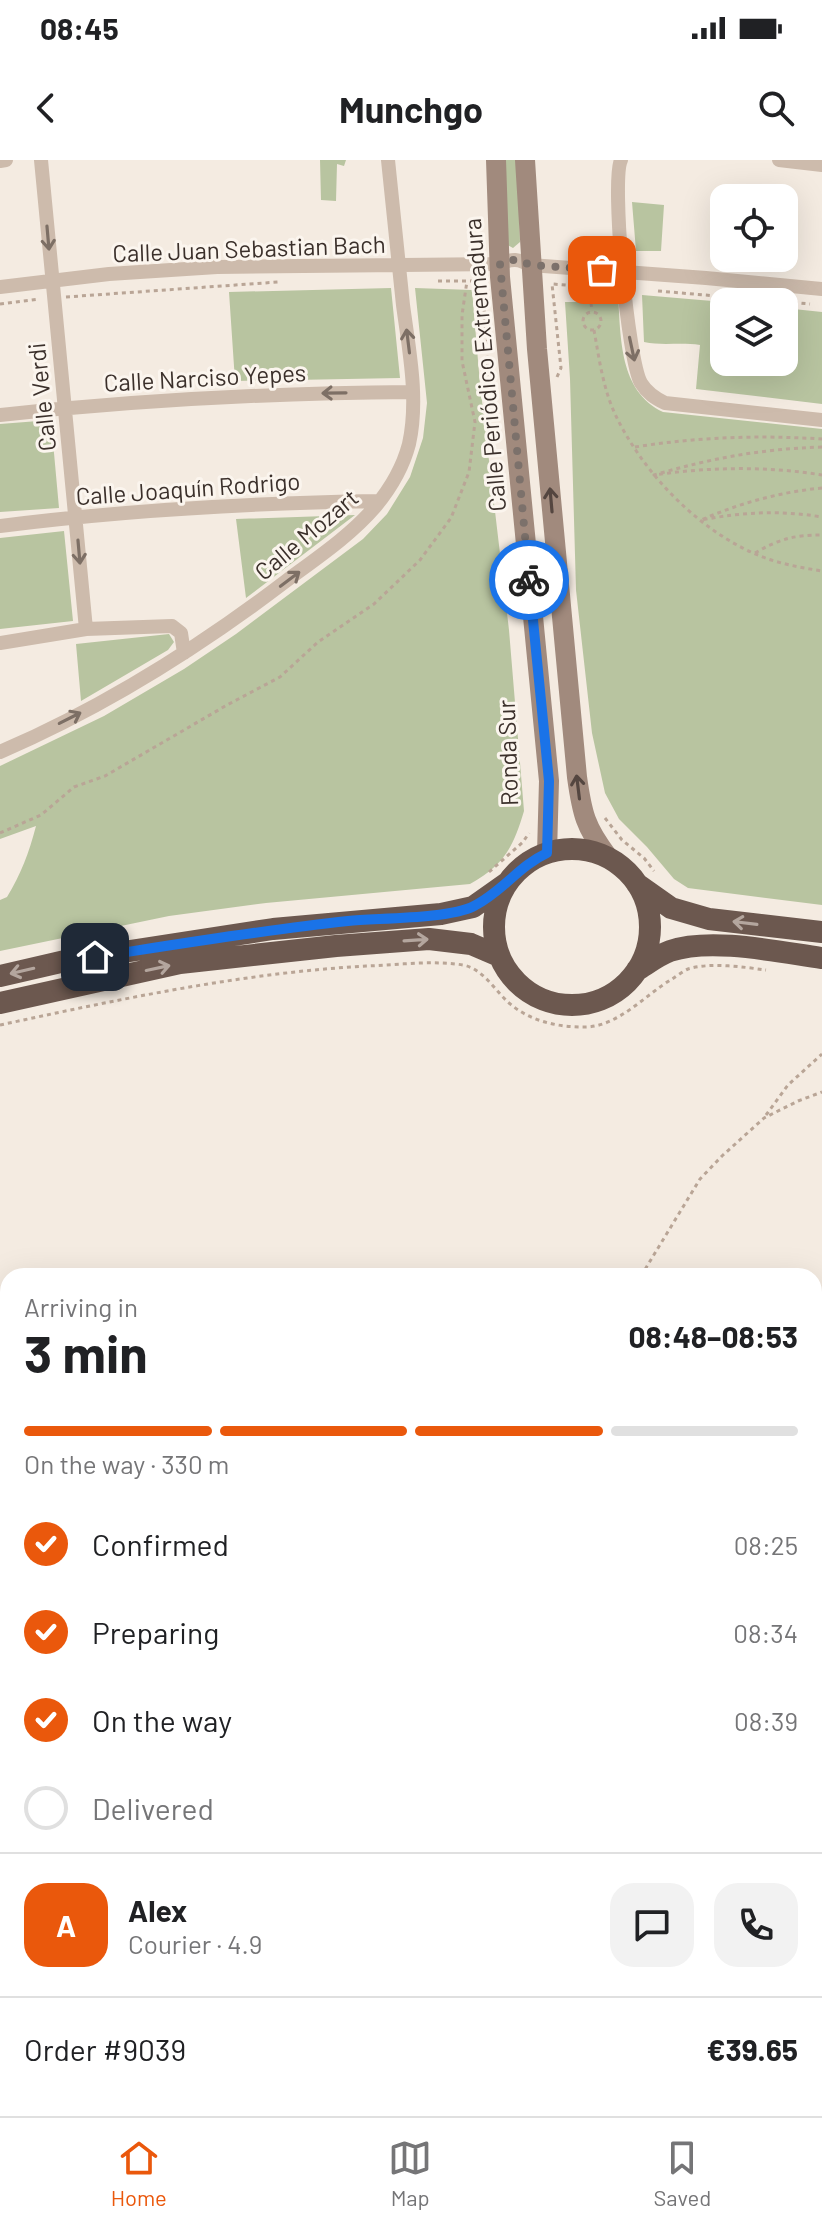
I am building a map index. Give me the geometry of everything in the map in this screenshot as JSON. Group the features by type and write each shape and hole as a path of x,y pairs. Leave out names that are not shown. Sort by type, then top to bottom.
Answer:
{"highway":[{"path":"0,976 65,961 273,929 441,914 473,907 498,878 547,853 568,849 588,850 608,857 645,877 671,908 709,919 822,932"},
{"path":"637,970 646,949 650,927 645,877"},
{"path":"498,878 499,900 494,919 499,956 512,977 530,993 552,1002 576,1005 600,1000 620,988 637,970 670,951 737,946 822,958"},
{"path":"0,1003 180,963 336,946 429,939 471,944 499,956"}],"main road":[{"name":"Calle Periódico Extremadura","path":"496,160 500,264 549,781 547,853"},
{"path":"525,160 530,265 580,801 582,814 593,837 608,857"}],"street":[{"path":"0,161 6,160"},
{"name":"Calle Verdi","path":"41,160 86,629"},
{"name":"Calle Mozart","path":"0,752 69,719 184,653 247,611 342,539 379,501 396,477 409,445 414,414 388,160"},
{"path":"621,160 617,176 622,271 630,341 639,381 651,396 665,403 822,420"},
{"path":"779,160 822,165"},
{"name":"Calle Juan Sebastian Bach","path":"0,287 109,274 217,267 500,264 508,269 520,270 530,265"},
{"path":"530,265 822,289"},
{"name":"Calle Narciso Yepes","path":"0,415 64,407 238,396 412,392"},
{"name":"Calle Joaquín Rodrigo","path":"0,526 75,516 213,506 379,501"},
{"path":"0,643 86,629 172,626 181,633 184,653"}],"path":[{"path":"586,269 592,311"},
{"path":"438,281 482,281"},
{"path":"0,833 41,815 74,787 105,776 280,677 318,642 374,604 420,560 451,518 469,472 475,422 462,361 462,315 467,281"},
{"path":"0,304 113,292 285,282"},
{"path":"556,381 561,368 552,284 621,288 622,299 625,299"},
{"path":"648,290 811,304"},
{"path":"484,309 488,374 495,387"},
{"path":"592,311 601,318 601,325 594,330 588,330 583,324 585,314 592,311"},
{"path":"594,330 601,371 613,411 633,447 654,475 701,520 755,553 822,571"},
{"path":"633,447 727,436 822,439"},
{"path":"654,475 730,455 822,447"},
{"path":"654,475 695,469 780,470 822,475"},
{"path":"701,520 768,496 822,488"},
{"path":"701,520 772,511 822,517"},
{"path":"755,553 773,542 794,536 822,535"},
{"path":"605,818 622,840 644,858 645,877"},
{"name":"Ronda Sur","path":"498,878 532,829"},
{"path":"0,1025 246,977 417,964 466,966 479,973 512,1007 533,1018 552,1024 587,1028 617,1018 687,969 727,966 774,971"},
{"path":"646,1268 700,1179 764,1118 788,1085 822,1054"},
{"path":"764,1118 822,1092"}],"green space":[{"path":"320,160 346,160 344,166 337,164 336,201 321,200"},
{"path":"503,160 518,160 520,242 513,248 506,244"},
{"path":"632,202 664,205 661,251 636,251"},
{"path":"391,288 400,378 235,381 229,292"},
{"path":"415,288 472,290 509,630 524,811 506,854 491,870 470,884 266,903 169,916 0,951 0,900 7,897 16,880 36,826 0,839 0,766 104,716 184,669 363,539 387,514 410,477 423,438 427,403"},
{"path":"581,293 618,296 622,346 630,377 649,403 663,412 822,429 822,905 688,888 674,879 619,819 605,793 592,733 576,590 565,302 582,302"},
{"path":"642,295 710,301 710,376 798,376 798,309 822,312 822,404 696,389 700,345 644,342"},
{"path":"51,420 59,508 0,512 0,424"},
{"path":"355,515 246,598 236,519"},
{"path":"64,531 73,621 0,629 0,538"},
{"path":"169,634 174,642 168,650 81,701 76,644"}],"way so far":[{"path":"529,580 500,264 509,259 520,259 530,265 602,270"}],"route":[{"path":"95,957 273,929 441,914 473,907 507,883 518,870 547,853 549,781 529,580"}]}
